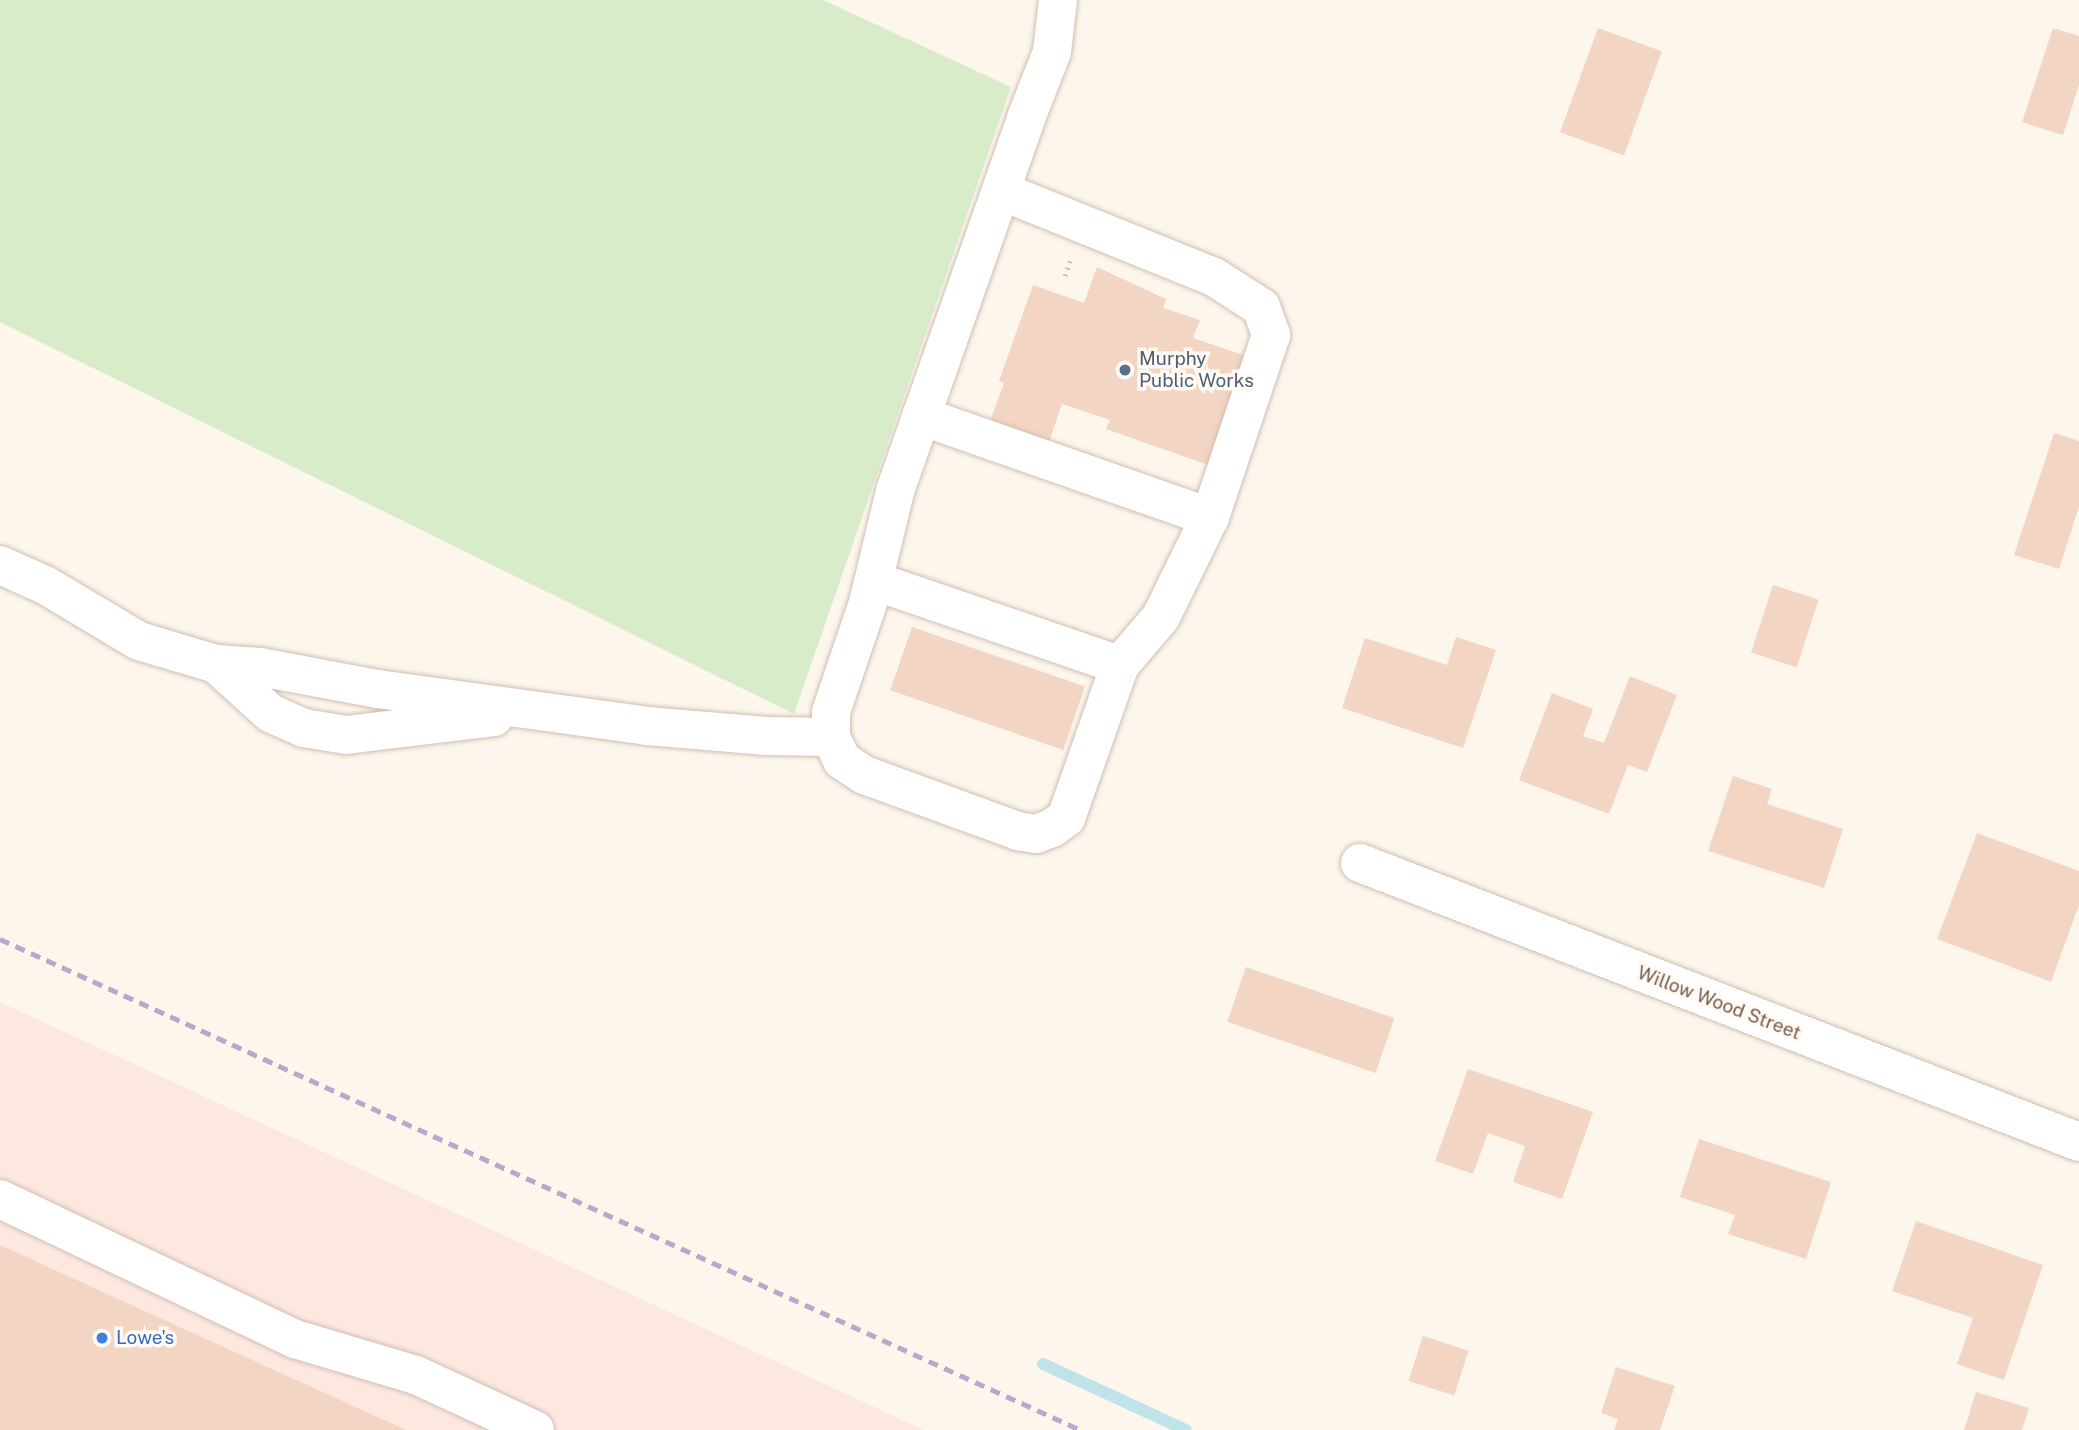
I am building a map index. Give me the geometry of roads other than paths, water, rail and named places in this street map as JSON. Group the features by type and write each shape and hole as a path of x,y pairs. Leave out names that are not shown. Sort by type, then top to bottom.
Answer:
{"street":[{"path":"1001,191 1214,277 1261,307 1271,335 1210,517 1161,617 1121,665 1066,818 1052,828 1036,834 1018,831 864,775 842,760 831,737 831,712 874,581 895,491 1001,191 1052,52 1058,0"},
{"path":"921,416 1210,517"},
{"path":"0,565 11,568 81,605 139,641 216,664 260,667 378,689 658,727 802,738 831,737"},
{"path":"874,581 1121,665"},
{"path":"216,664 270,713 304,727 346,734 548,711"},
{"name":"Willow Wood Street","path":"1360,863 2079,1142"},
{"path":"0,1199 295,1339 416,1375 535,1430"}],"waterway":[{"path":"1043,1364 1186,1430"}],"railway":[{"path":"0,939 1081,1430"}],"place":[{"name":"Murphy Public Works","path":"1125,370"},
{"name":"Lowe's","path":"102,1338"}]}
